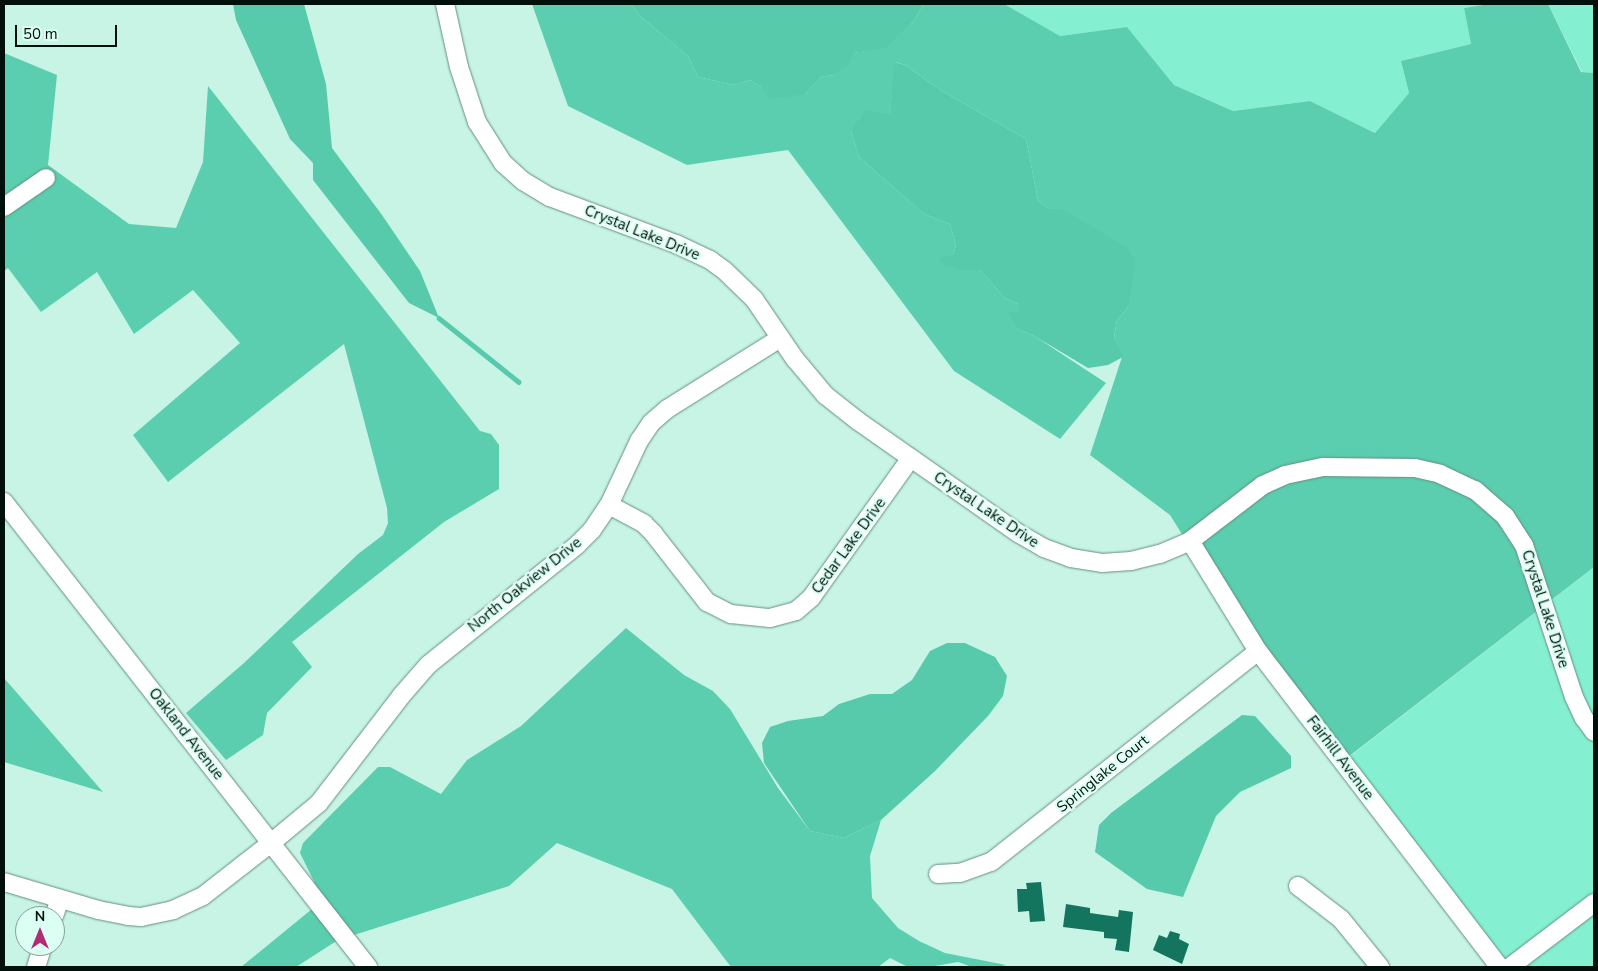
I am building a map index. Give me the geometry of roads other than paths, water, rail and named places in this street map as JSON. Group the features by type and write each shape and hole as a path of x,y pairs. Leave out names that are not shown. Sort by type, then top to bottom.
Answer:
{"street":[{"name":"Crystal Lake Drive","path":"445,4 459,67 477,122 503,163 523,181 550,197 676,244 710,260 746,290 807,375 825,395 1018,533 1060,555 1102,563 1131,561 1160,554 1190,541 1263,485 1285,475 1330,466 1416,468 1440,474 1475,490 1505,516 1524,545 1574,697 1584,718 1594,732"},
{"path":"4,207 46,178"},
{"name":"North Oakview Drive","path":"4,882 60,899 128,916 141,917 173,910 203,896 303,817 329,790 401,696 428,666 577,545 592,530 609,505 639,441 651,423 667,409 780,338"},
{"name":"Cedar Lake Drive","path":"609,505 644,524 707,602 731,614 770,618 796,611 811,598 911,458"},
{"name":"Oakland Avenue","path":"4,502 368,967"},
{"name":"Fairhill Avenue","path":"1190,541 1258,651 1500,967"},
{"name":"Springlake Court","path":"938,874 960,873 991,862 1258,651"},
{"path":"1298,886 1341,919 1380,967"},
{"path":"58,906 60,899"},
{"path":"1510,967 1594,903"}],"waterway":[{"path":"439,318 519,382"}]}
